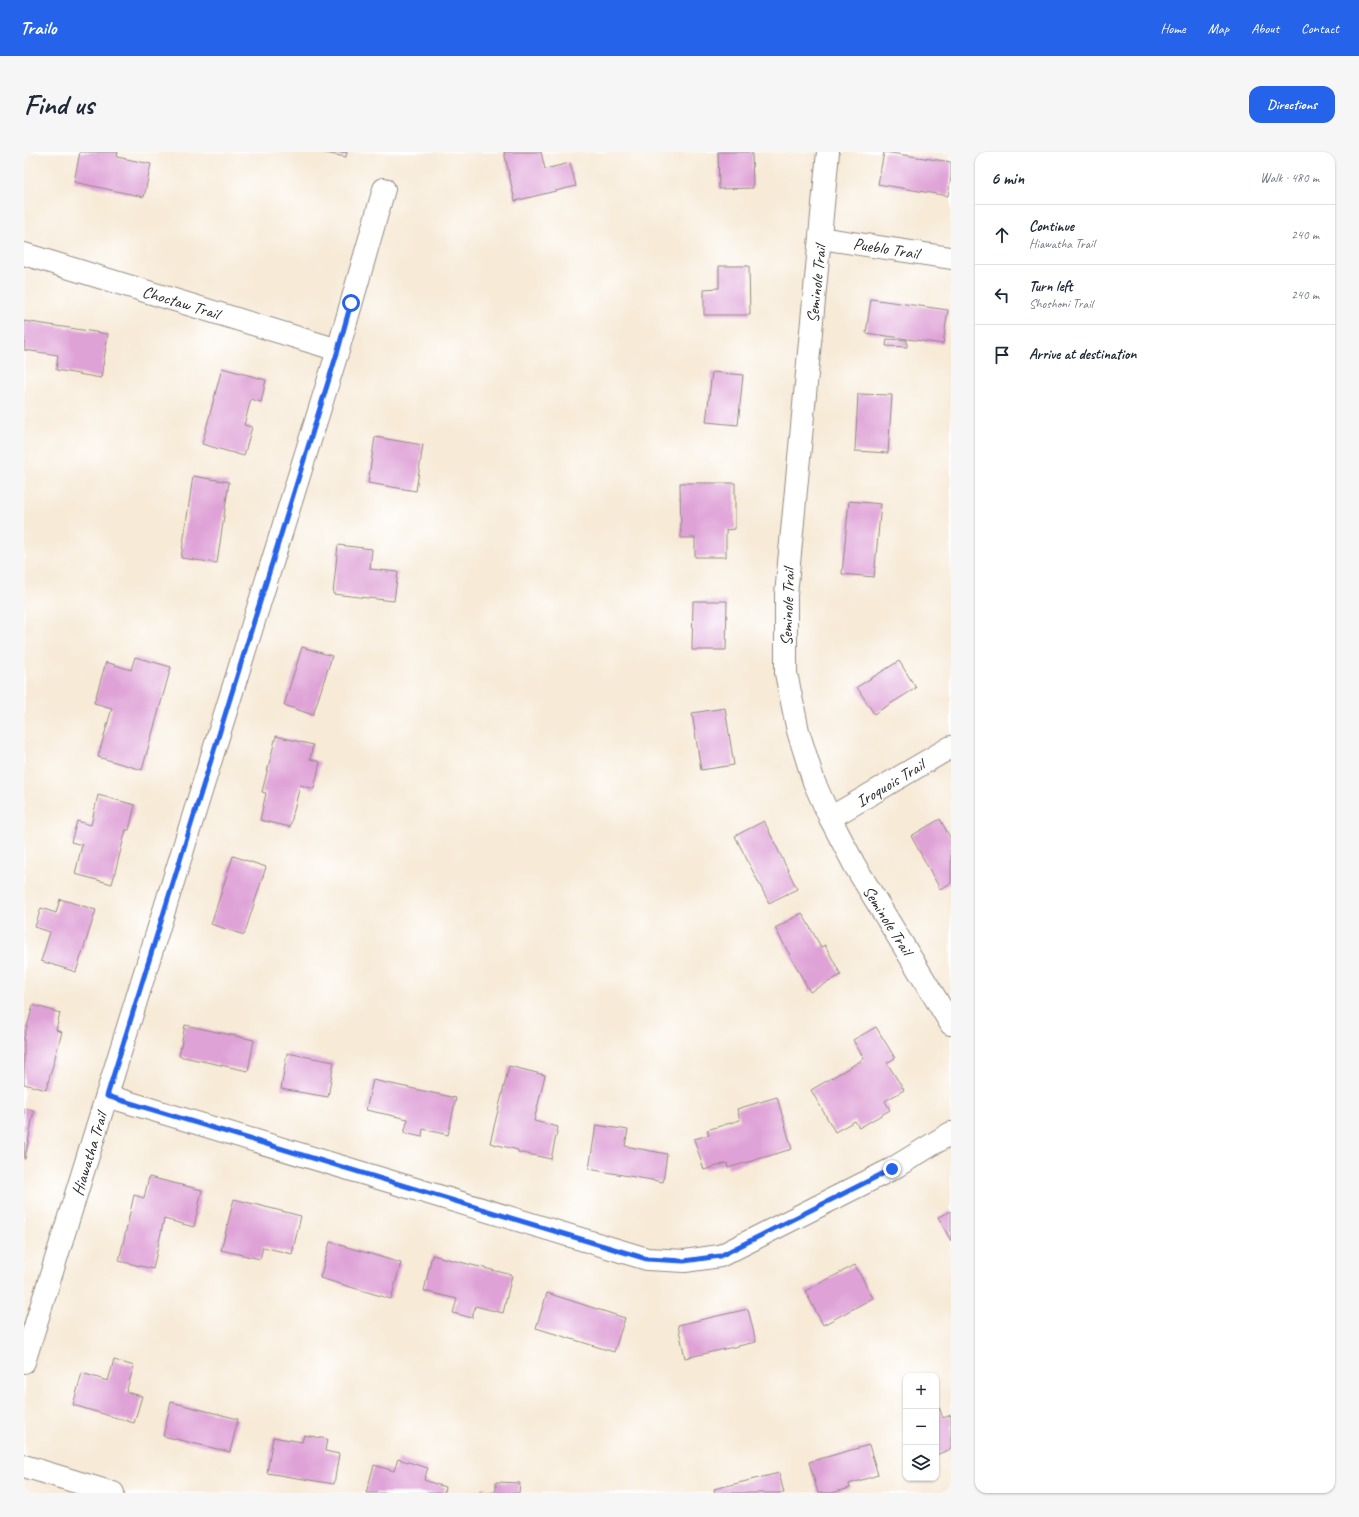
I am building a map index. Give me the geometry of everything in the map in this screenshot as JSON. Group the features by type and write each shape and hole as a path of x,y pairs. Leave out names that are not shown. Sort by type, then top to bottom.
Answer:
{"street":[{"name":"Seminole Trail","path":"828,152 786,595 786,673 798,731 814,782 830,818 855,866 951,1024"},
{"name":"Hiawatha Trail","path":"24,1362 338,350 384,189"},
{"name":"Pueblo Trail","path":"820,238 951,258"},
{"name":"Choctaw Trail","path":"24,254 338,350"},
{"name":"Iroquois Trail","path":"830,818 951,747"},
{"path":"107,1096 647,1259 684,1261 720,1256 892,1169 951,1133"},
{"path":"24,1466 113,1493"}],"building":[{"path":"80,152 118,152 117,157 151,164 144,197 74,182"},
{"path":"320,152 347,152 346,157"},
{"path":"504,152 541,152 545,169 570,163 576,186 515,201"},
{"path":"718,152 752,152 753,188 719,189"},
{"path":"884,152 951,162 951,177 948,196 878,184"},
{"path":"719,266 749,266 750,315 704,315 704,289 719,288"},
{"path":"871,299 948,310 943,344 866,333"},
{"path":"24,321 108,334 101,378 56,370 58,355 24,350"},
{"path":"887,339 907,340 907,347 886,346"},
{"path":"222,368 266,380 261,402 251,399 244,425 252,427 244,456 202,444"},
{"path":"712,372 743,375 738,425 706,422"},
{"path":"858,394 892,395 888,453 855,451"},
{"path":"375,437 423,445 416,491 368,483"},
{"path":"193,476 229,482 217,563 181,558"},
{"path":"680,483 735,483 735,529 726,530 726,557 695,557 695,538 681,538"},
{"path":"849,501 881,504 874,577 842,574"},
{"path":"338,545 372,549 370,569 398,572 394,601 333,594"},
{"path":"693,601 727,601 726,650 692,650"},
{"path":"302,647 332,656 313,715 284,705"},
{"path":"135,657 171,667 142,770 98,757 112,708 94,703 106,662 131,670"},
{"path":"899,661 916,688 874,714 857,687"},
{"path":"725,708 734,765 701,770 692,713"},
{"path":"276,736 313,745 310,759 320,762 314,789 300,785 290,827 260,820 266,793 262,792"},
{"path":"98,795 135,805 129,830 126,830 112,884 75,874 82,845 71,842 77,821 91,825"},
{"path":"940,819 951,839 951,883 940,889 911,836"},
{"path":"764,821 797,889 769,903 735,836"},
{"path":"233,856 266,867 244,935 211,924"},
{"path":"60,899 96,910 76,972 41,961 50,932 35,927 41,908 56,913"},
{"path":"802,913 821,947 825,945 841,975 810,992 775,928"},
{"path":"33,1005 60,1013 56,1030 62,1032 46,1090 24,1084 24,1038"},
{"path":"185,1025 254,1040 248,1071 179,1056"},
{"path":"876,1027 895,1058 887,1063 904,1090 885,1101 890,1110 859,1128 855,1121 835,1132 811,1090 864,1059 853,1040"},
{"path":"287,1053 334,1062 328,1097 281,1089"},
{"path":"509,1066 545,1075 534,1121 558,1127 551,1159 518,1152 518,1150 490,1143"},
{"path":"373,1080 456,1098 448,1135 423,1129 422,1137 404,1133 408,1119 366,1110"},
{"path":"777,1097 792,1149 728,1168 727,1163 704,1170 694,1139 709,1135 707,1130 740,1120 737,1109"},
{"path":"24,1108 34,1110 25,1159 24,1159"},
{"path":"596,1125 628,1130 625,1146 667,1154 663,1182 589,1169"},
{"path":"149,1177 202,1190 194,1227 164,1219 153,1269 119,1261 134,1195 144,1198"},
{"path":"234,1199 301,1216 292,1254 263,1247 260,1259 221,1250"},
{"path":"951,1211 951,1241 938,1217"},
{"path":"330,1242 401,1263 391,1299 320,1278"},
{"path":"432,1255 512,1275 503,1313 475,1306 472,1318 453,1313 457,1299 424,1291"},
{"path":"855,1265 873,1298 823,1325 805,1291"},
{"path":"547,1293 625,1318 614,1352 536,1328"},
{"path":"748,1309 756,1342 685,1358 678,1325"},
{"path":"114,1360 134,1366 126,1392 142,1396 134,1423 73,1405 82,1373 108,1381"},
{"path":"171,1402 238,1419 230,1452 163,1436"},
{"path":"939,1407 943,1418 951,1415 951,1449 939,1454"},
{"path":"304,1435 327,1439 325,1451 339,1454 334,1484 267,1473 273,1437 302,1442"},
{"path":"869,1445 878,1475 849,1484 850,1488 832,1493 818,1493 809,1462"},
{"path":"398,1459 428,1468 424,1480 445,1487 444,1493 366,1493 374,1465 394,1471"},
{"path":"779,1473 784,1493 715,1493 714,1489"},
{"path":"496,1482 520,1483 519,1493 480,1493 480,1490 496,1491"}],"route":[{"path":"351,303 338,350 107,1096 647,1259 684,1261 720,1256 892,1169"}]}
